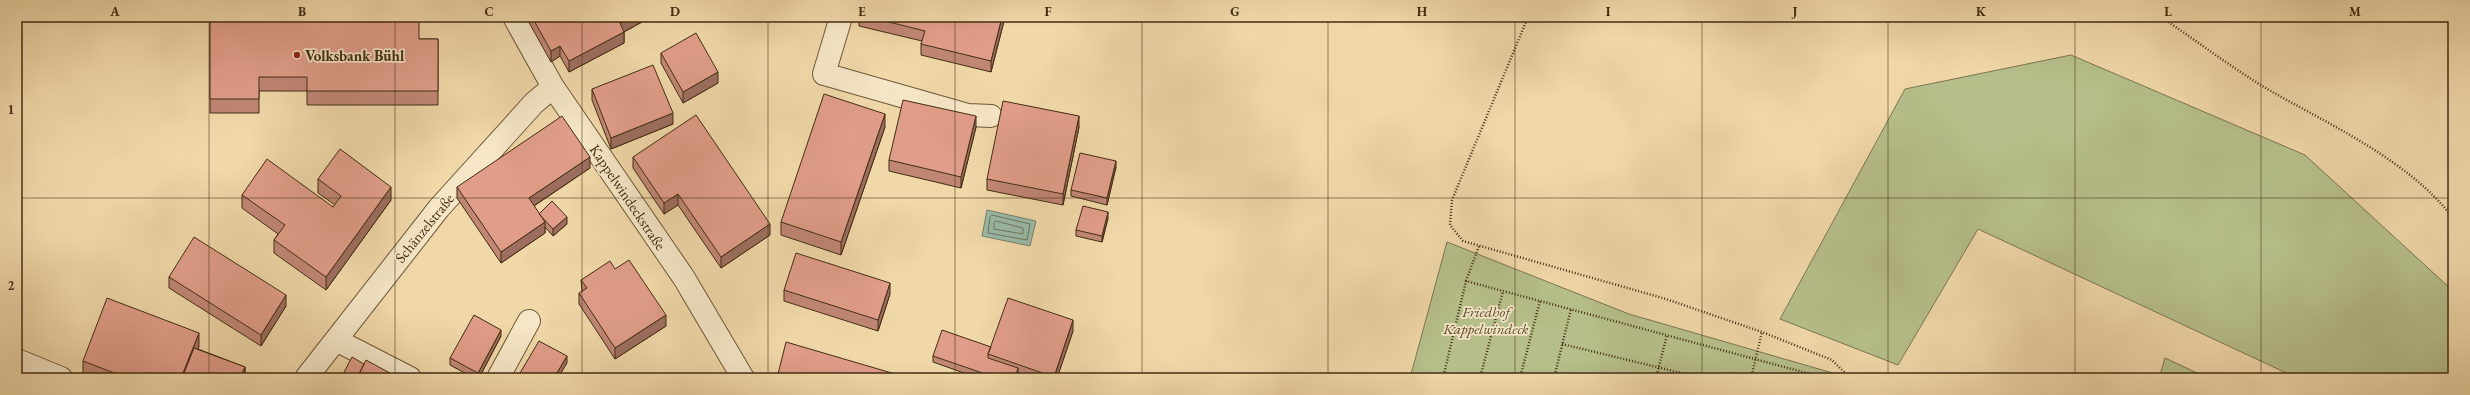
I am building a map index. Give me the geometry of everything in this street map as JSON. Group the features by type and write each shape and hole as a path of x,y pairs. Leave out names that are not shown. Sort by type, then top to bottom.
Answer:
{"street":[{"name":"Kappelwindeckstraße","path":"514,17 553,87 684,278 743,378"},
{"path":"841,17 824,74 968,115 990,116"},
{"name":"Schänzelstraße","path":"306,378 439,208 534,103 553,87"},
{"path":"498,378 529,321"},
{"path":"336,340 410,378"},
{"path":"17,360 61,378"}],"path":[{"path":"1528,17 1452,200 1450,225 1463,241 1666,298 1762,332 1832,360 1850,378"},
{"path":"2161,17 2268,89 2331,125 2395,165 2424,188 2453,218"},
{"path":"1443,378 1466,281 1479,246"},
{"path":"1466,281 1825,378"},
{"path":"1480,378 1503,291"},
{"path":"1520,378 1540,301"},
{"path":"1554,378 1572,309"},
{"path":"1751,378 1762,332"},
{"path":"1656,378 1667,335"},
{"path":"1562,344 1702,378"}],"green space":[{"path":"2071,55 2305,155 2452,290 2453,378 2297,378 1978,229 1898,365 1780,319 1905,89"},
{"name":"Friedhof Kappelwindeck","path":"1447,242 1629,314 1850,378 1410,378"},
{"path":"2165,358 2208,378 2159,378"}],"water":[{"path":"987,210 1036,221 1030,246 982,236"}],"building":[{"path":"210,17 419,17 419,39 438,39 438,91 307,91 307,77 259,77 259,99 210,99"},
{"path":"532,17 631,17 620,23 624,32 569,61 560,46 551,51"},
{"path":"869,17 1002,17 991,61 921,44 925,31"},
{"path":"696,33 718,72 683,92 661,53"},
{"path":"653,65 673,113 611,138 592,89"},
{"path":"824,94 885,114 841,242 781,222"},
{"path":"903,100 976,116 961,177 889,160"},
{"path":"1003,101 1079,116 1063,194 987,179"},
{"path":"696,115 770,224 721,257 678,194 664,203 633,157"},
{"path":"562,116 590,157 529,198 545,222 501,252 457,187"},
{"path":"340,149 391,187 326,277 274,240 285,225 242,195 267,159 333,207 341,196 318,179"},
{"path":"1080,153 1116,161 1107,198 1071,190"},
{"path":"552,201 567,217 553,229 539,214"},
{"path":"1083,206 1108,212 1102,236 1076,230"},
{"path":"194,237 286,295 261,335 169,277"},
{"path":"796,253 890,283 878,320 784,290"},
{"path":"629,260 666,315 615,348 579,293 587,288 581,280 610,261 615,269"},
{"path":"107,298 199,333 181,378 127,378 83,361"},
{"path":"1008,298 1073,320 1054,377 988,354"},
{"path":"474,315 501,330 478,373 450,358"},
{"path":"942,330 991,347 988,358 1018,368 1015,378 997,378 933,356"},
{"path":"539,341 567,356 554,378 517,378"},
{"path":"786,342 902,376 901,378 777,378"},
{"path":"194,348 245,367 240,378 182,378"},
{"path":"352,357 364,364 357,378 341,378"},
{"path":"366,360 399,378 357,378"}],"place":[{"name":"Volksbank Bühl","path":"297,55"}]}
